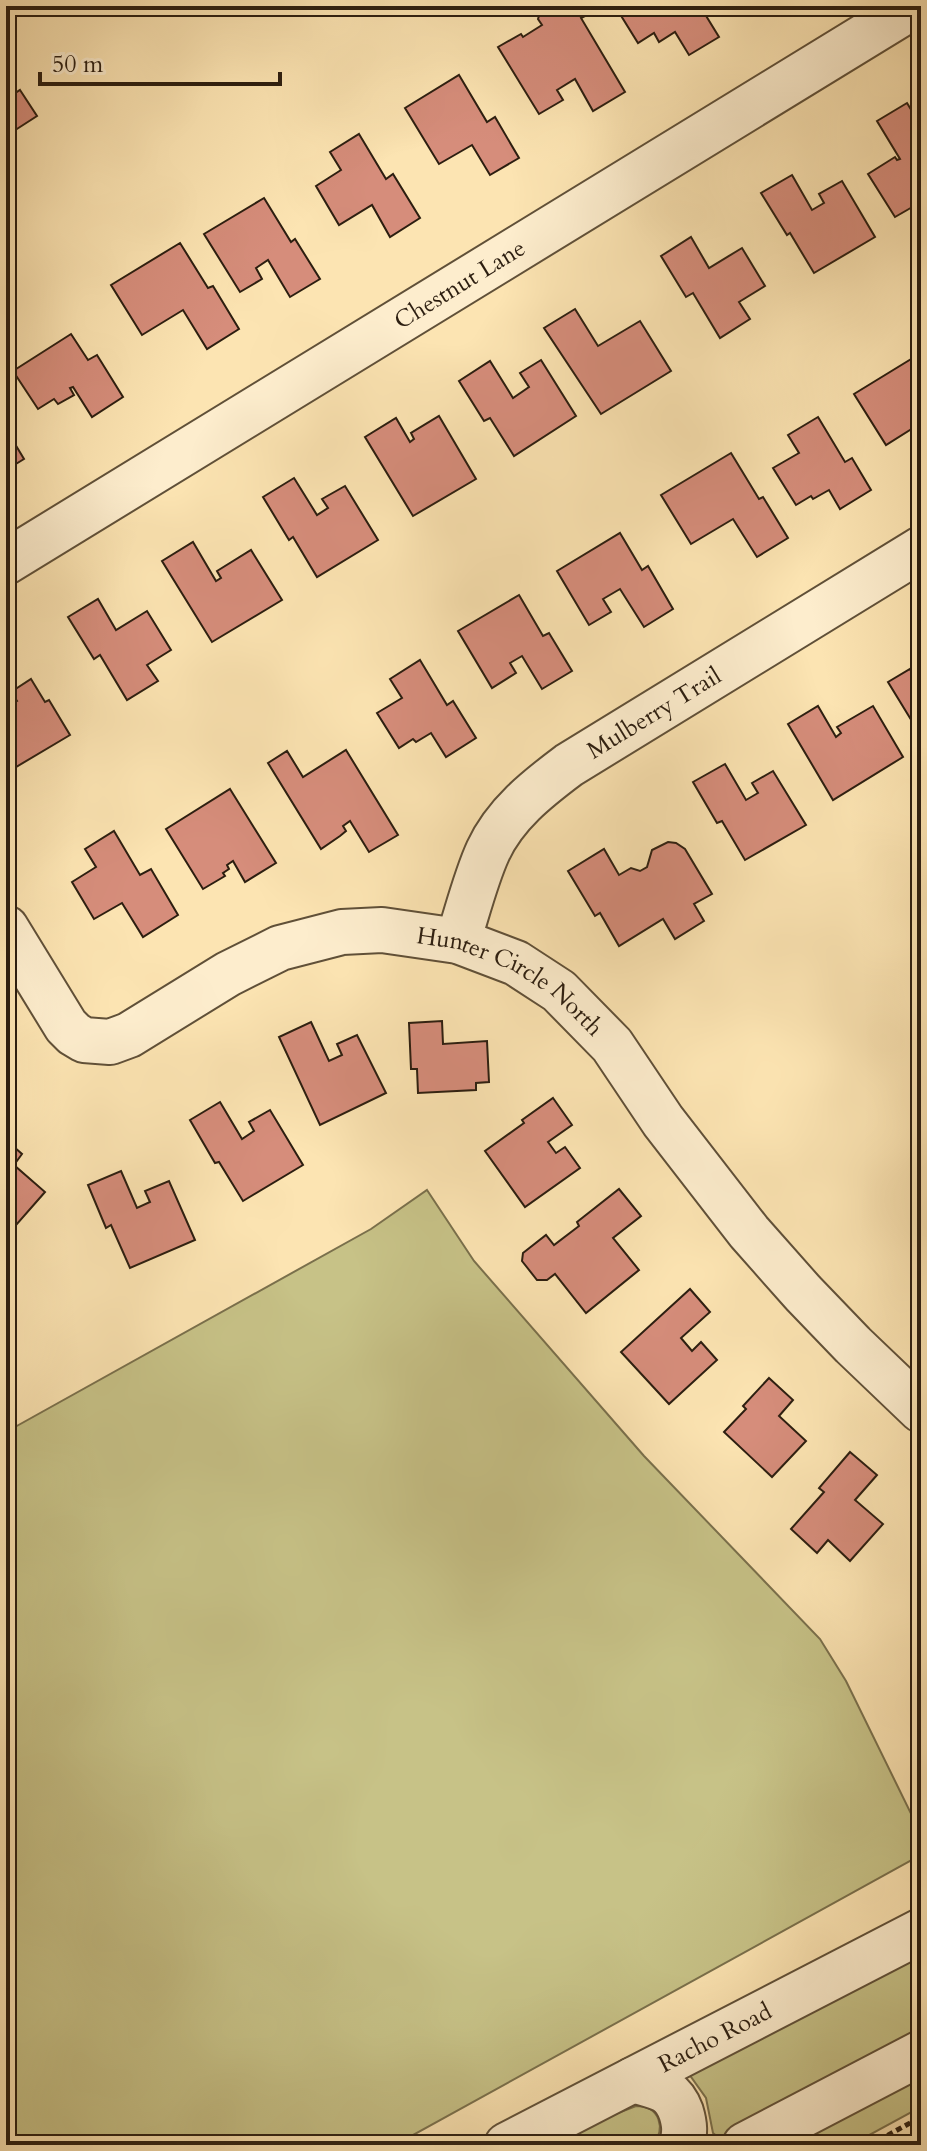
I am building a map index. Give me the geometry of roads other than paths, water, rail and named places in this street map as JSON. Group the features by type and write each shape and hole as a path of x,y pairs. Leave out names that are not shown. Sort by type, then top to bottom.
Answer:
{"street":[{"name":"Chestnut Lane","path":"6,562 914,6"},
{"name":"Mulberry Trail","path":"458,941 488,851 519,805 569,765 921,549"},
{"name":"Hunter Circle North","path":"6,928 66,1026 84,1040 94,1042 110,1042 129,1035 228,974 280,948 342,932 382,930 458,941 516,963 559,991 612,1045 663,1121 749,1232 853,1345 921,1410"},
{"name":"Racho Road","path":"507,2145 921,1931"},
{"path":"745,2145 921,2053"},
{"path":"633,2080 661,2088 676,2099 686,2127 682,2145"}]}
